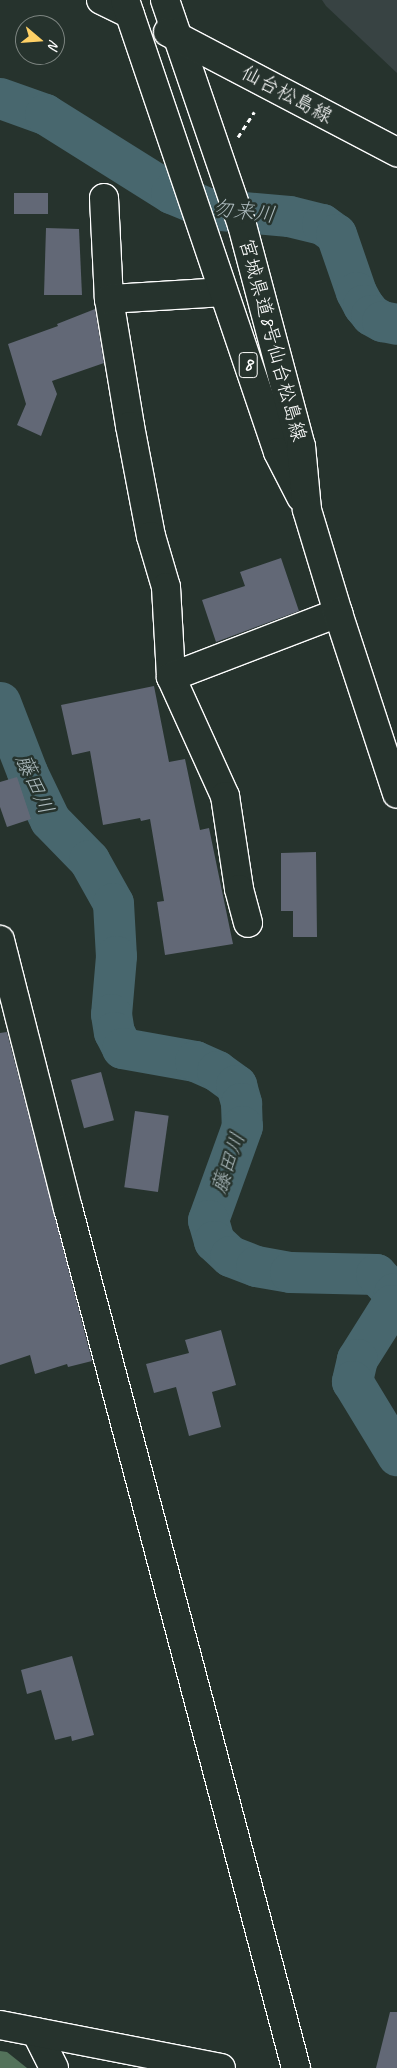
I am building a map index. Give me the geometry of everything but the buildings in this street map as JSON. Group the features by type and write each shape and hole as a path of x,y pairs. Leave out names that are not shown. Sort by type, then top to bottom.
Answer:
{"street":[{"name":"仙台松島線","path":"101,0 127,7 177,36 397,152"},
{"name":"8","path":"164,0 177,36 227,144"},
{"name":"宮城県道8号仙台松島線","path":"127,7 278,452 308,510"},
{"name":"宮城県道8号仙台松島線","path":"227,144 242,225 302,446 308,510 338,613 397,794"},
{"path":"104,198 109,299 151,536 166,587 171,677 225,796 239,889 248,923"},
{"path":"109,299 223,292"},
{"path":"171,677 338,613"},
{"path":"0,940 68,1208 296,2068"},
{"path":"0,2025 221,2068"},
{"path":"36,2032 54,2068"}],"path":[{"path":"227,144 248,125 254,112"}],"shaded area":[{"path":"322,0 397,0 397,73 326,6"}],"green space":[{"path":"0,2051 7,2052 27,2068 0,2068"}],"waterway":[{"name":"勿来川","path":"0,98 45,114 171,193 210,209 289,216 322,224 336,234 356,292 363,305 371,315 382,321 397,324"},
{"name":"藤田川","path":"0,702 27,772 50,820 89,860 113,903 116,956 111,1014 114,1032 122,1048 195,1061 217,1071 236,1085 241,1103 242,1126 208,1220 214,1241 230,1256 256,1266 290,1272 376,1274 394,1293 391,1305 357,1359 352,1381 397,1455"}]}
